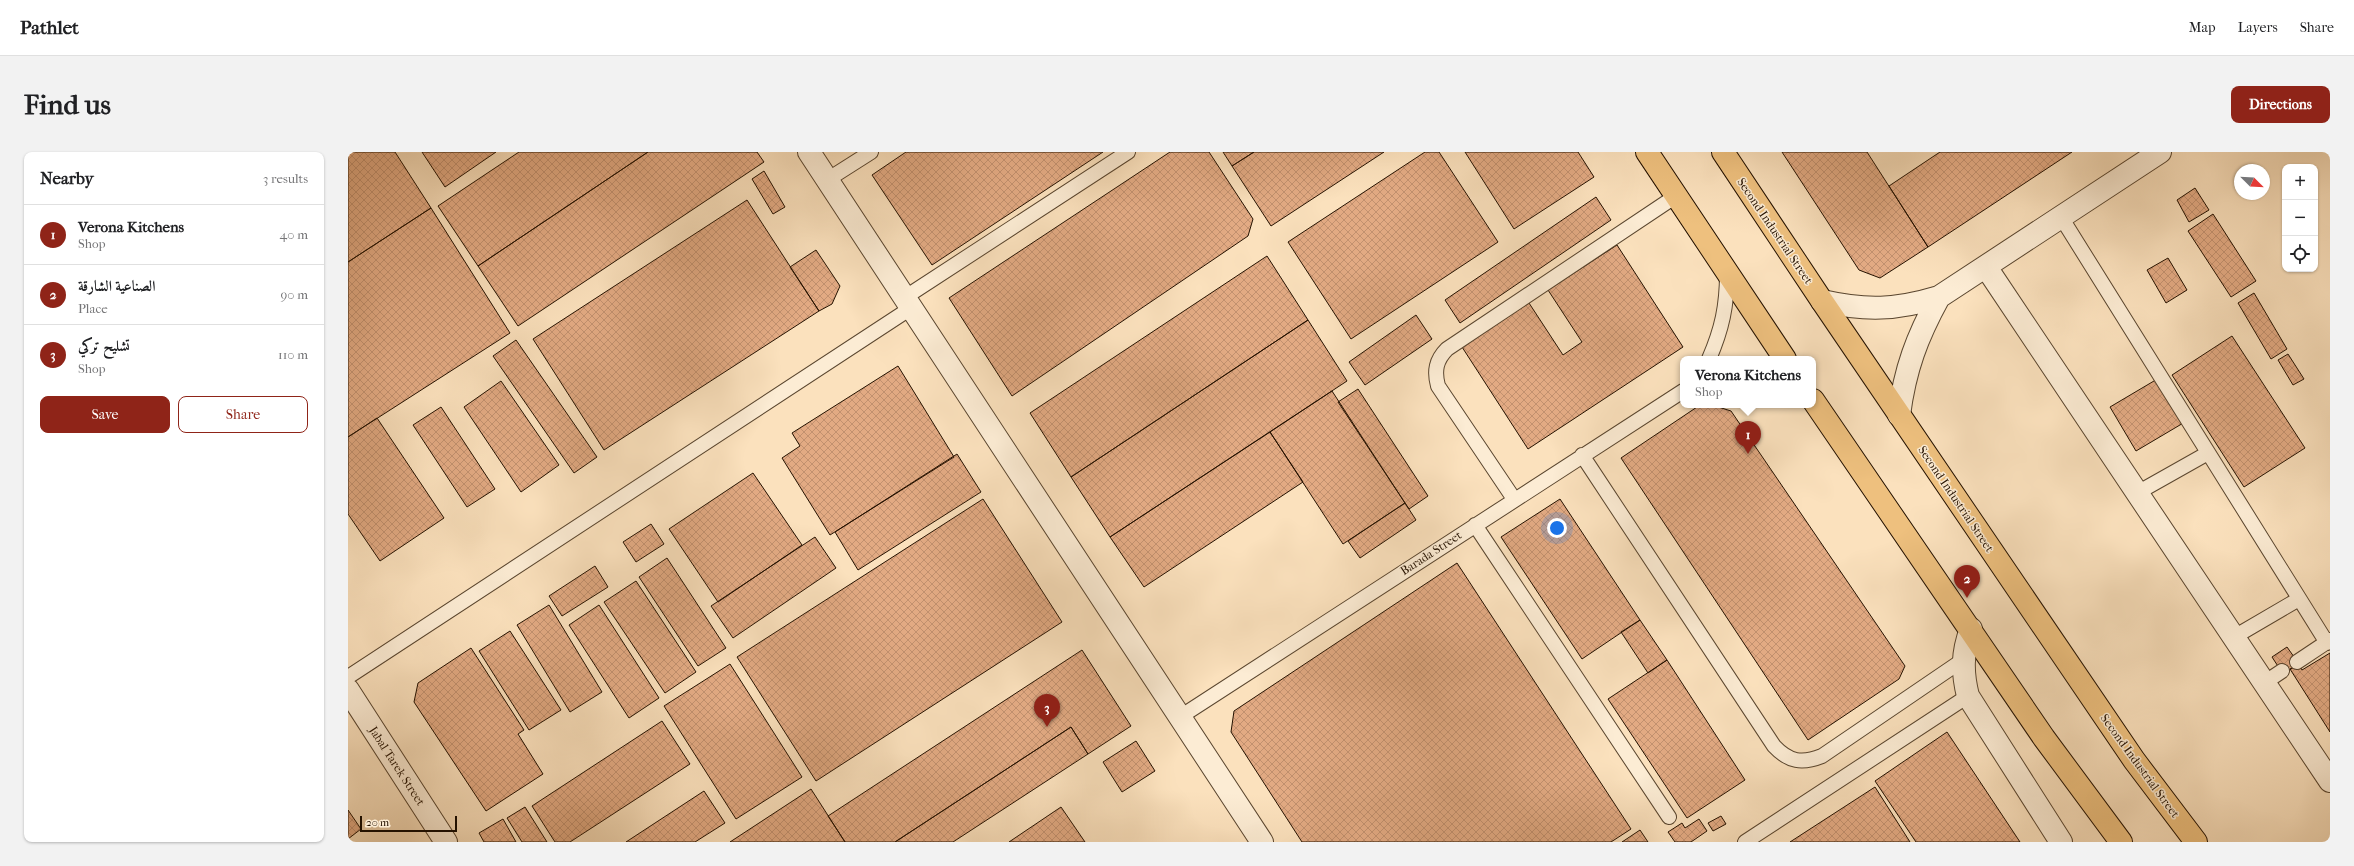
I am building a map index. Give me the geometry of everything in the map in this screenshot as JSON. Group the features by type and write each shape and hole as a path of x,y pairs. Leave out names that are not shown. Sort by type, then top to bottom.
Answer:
{"main road":[{"path":"1647,152 1783,356"},
{"name":"Second Industrial Street","path":"1723,152 1822,302 2134,760 2196,842"},
{"path":"1816,406 1971,629 2044,738 2122,842"}],"street":[{"path":"809,152 1262,842"},
{"path":"1822,302 1851,308 1881,310 1911,306 1939,297 2160,152"},
{"path":"1986,267 2234,637 2273,677 2330,781"},
{"path":"1899,415 1903,384 1911,353 1924,324 1939,297"},
{"path":"1971,629 1963,660 1964,679 1968,696 2061,842"},
{"name":"Jabal Tarek Street","path":"348,690 446,842"}],"lane":[{"path":"827,180 871,152"},
{"path":"348,677 908,303 1128,152"},
{"path":"1514,499 1438,386 1436,371 1440,356 1447,348 1676,196"},
{"path":"2061,217 2299,599 2328,642 2297,662"},
{"path":"1710,356 1720,333 1727,303 1727,273"},
{"name":"Barada Street","path":"1180,717 1514,499 1680,393"},
{"path":"2137,493 2208,453"},
{"path":"1582,455 1774,746 1783,756 1796,761 1809,761 1822,756 1963,660"},
{"path":"1474,525 1669,817"},
{"path":"2234,637 2299,599"},
{"path":"1745,842 1968,696"}],"building":[{"path":"348,152 395,152 431,208 348,262"},
{"path":"422,152 496,152 445,187"},
{"path":"519,152 648,152 478,266 438,206"},
{"path":"648,152 757,152 764,162 518,326 478,266"},
{"path":"906,152 1103,152 932,265 872,175"},
{"path":"1170,152 1209,152 1253,219 1248,236 1012,396 949,298"},
{"path":"1223,152 1254,152 1232,166"},
{"path":"1254,152 1384,152 1271,226 1232,166"},
{"path":"1425,152 1439,152 1498,242 1351,339 1288,242"},
{"path":"1465,152 1578,152 1594,177 1514,229"},
{"path":"1782,152 1867,152 1928,247 1880,278 1859,270"},
{"path":"1940,152 2072,152 1928,247 1889,186"},
{"path":"764,171 785,207 773,214 752,179"},
{"path":"2195,188 2209,210 2189,222 2177,200"},
{"path":"1596,197 1611,220 1460,323 1445,300"},
{"path":"747,200 819,311 604,450 533,339"},
{"path":"431,208 510,333 348,437 348,262"},
{"path":"2213,214 2256,281 2231,297 2188,231"},
{"path":"1617,245 1683,347 1528,449 1462,347 1529,303 1563,355 1582,342 1548,290"},
{"path":"816,250 840,286 832,304 819,311 790,267"},
{"path":"1267,256 1308,320 1071,477 1030,413"},
{"path":"2168,258 2187,290 2166,303 2147,270"},
{"path":"2254,293 2287,349 2271,359 2238,303"},
{"path":"1416,315 1432,339 1365,385 1349,362"},
{"path":"1308,320 1347,381 1110,537 1071,477"},
{"path":"2232,336 2305,448 2244,487 2172,375"},
{"path":"516,340 597,457 574,473 493,356"},
{"path":"2288,354 2304,379 2293,385 2278,360"},
{"path":"898,366 954,457 830,535 782,458 800,446 792,433"},
{"path":"2159,378 2185,422 2136,451 2110,407"},
{"path":"501,381 559,465 521,492 464,407"},
{"path":"1358,389 1428,496 1409,509 1338,402"},
{"path":"1332,391 1405,503 1343,544 1270,432"},
{"path":"441,407 495,489 467,507 413,425"},
{"path":"1696,408 1722,408 1731,411 1905,666 1899,679 1808,740 1621,458"},
{"path":"377,418 444,518 380,561 348,514 348,437"},
{"path":"1270,432 1303,482 1144,587 1110,537"},
{"path":"957,454 981,492 858,570 835,532"},
{"path":"753,473 802,545 718,602 669,529"},
{"path":"983,499 1062,622 816,781 737,657"},
{"path":"1560,499 1640,620 1582,659 1501,537"},
{"path":"1405,503 1416,520 1360,558 1348,541"},
{"path":"651,524 664,544 636,562 623,542"},
{"path":"815,537 836,568 733,638 711,606"},
{"path":"667,558 726,648 698,666 639,577"},
{"path":"1457,563 1631,829 1611,842 1302,842 1231,732 1234,711"},
{"path":"595,566 608,587 562,616 549,596"},
{"path":"636,581 696,672 665,693 604,602"},
{"path":"549,605 602,692 570,712 517,625"},
{"path":"599,605 659,698 629,718 569,625"},
{"path":"1640,620 1667,660 1648,673 1621,632"},
{"path":"510,631 561,710 529,730 479,651"},
{"path":"2287,647 2299,664 2283,674 2272,657"},
{"path":"471,648 524,730 518,734 543,774 486,811 414,702 418,683"},
{"path":"1082,650 1131,726 1088,754 1071,727 895,842 845,842 828,816"},
{"path":"2330,653 2330,732 2290,669 2299,664 2302,670"},
{"path":"1667,660 1745,780 1687,818 1608,699"},
{"path":"730,664 802,777 736,819 664,706"},
{"path":"662,721 690,764 570,842 555,842 532,806"},
{"path":"1071,727 1088,754 953,842 895,842"},
{"path":"1947,732 2020,842 1916,842 1875,781"},
{"path":"1136,741 1155,771 1122,792 1103,762"},
{"path":"1875,787 1910,842 1790,842"},
{"path":"811,789 845,842 730,842"},
{"path":"704,791 725,823 695,842 626,842"},
{"path":"525,807 547,842 522,842 507,818"},
{"path":"1061,807 1085,842 1009,842"},
{"path":"348,810 361,829 348,839"},
{"path":"1721,816 1726,824 1713,831 1708,823"},
{"path":"503,819 516,842 484,842 479,833"},
{"path":"1699,819 1707,831 1691,842 1675,842 1668,832 1682,823 1685,828"},
{"path":"1640,830 1648,842 1622,842"}],"place":[{"name":"Verona Kitchens","path":"1748,454"},
{"name":"الصناعية الشارقة","path":"1967,598"},
{"name":"تشليح تركي","path":"1047,727"}]}
